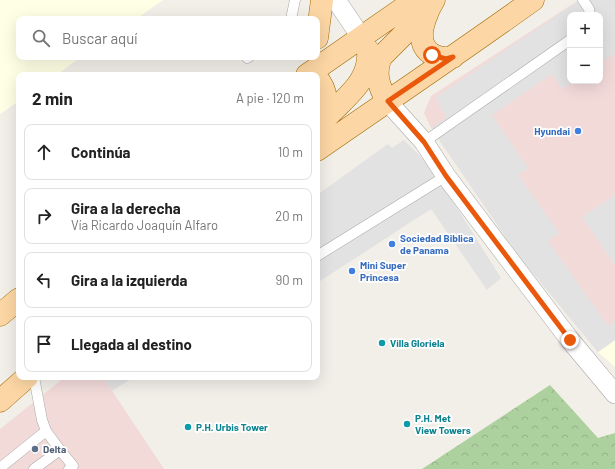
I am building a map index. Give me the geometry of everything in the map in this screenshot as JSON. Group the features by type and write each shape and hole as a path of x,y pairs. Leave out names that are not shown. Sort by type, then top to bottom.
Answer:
{"main road":[{"path":"320,16 322,0"},
{"path":"320,148 533,0"},
{"path":"312,72 361,37 426,3"},
{"path":"426,3 422,30 423,44 427,51 432,55 446,59 453,57"},
{"path":"388,101 383,94 377,78 380,57 426,3"},
{"path":"321,126 353,91 364,76 369,60 368,49 361,37"},
{"path":"320,83 324,88 326,98 321,126"},
{"path":"0,315 16,302"},
{"path":"0,401 24,380"}],"street":[{"path":"336,0 361,37"},
{"path":"388,101 424,142 446,176 570,340 615,393"}],"lane":[{"path":"292,16 295,0"},
{"path":"583,0 590,12"},
{"path":"424,142 567,42"},
{"path":"320,254 446,176"},
{"path":"35,380 42,420 46,431 72,468"},
{"path":"0,469 46,431"},
{"path":"34,469 60,450"}],"shaded area":[{"path":"0,0 163,0 140,16 16,16 16,60 77,60 60,72 16,72 16,103 0,114"},
{"path":"579,0 615,0 615,340 598,352 518,255 431,128 424,113 431,96"},
{"path":"580,0 615,0 615,53 603,61 603,12 567,12 567,84 570,84 562,89 552,74 492,115 528,168 518,175 559,233 548,241 608,326 615,321 615,340 598,352 518,255 431,128 446,118 436,97"},
{"path":"404,140 432,168 501,278 487,290 431,209 320,281 320,193 388,144 392,148"},
{"path":"615,195 615,265 582,217"},
{"path":"615,340 615,367 598,352"},
{"path":"61,380 105,380 164,469 0,469 0,429"},
{"path":"105,380 129,380 112,391"}],"green space":[{"path":"550,385 598,438 615,433 615,469 422,469"}],"place":[{"name":"Hyundai","path":"578,131"},
{"name":"Sociedad Biblica de Panama","path":"392,244"},
{"name":"Mini Super Princesa","path":"352,271"},
{"name":"Villa Gloriela","path":"382,343"},
{"name":"P.H. Met View Towers","path":"407,424"},
{"name":"P.H. Urbis Tower","path":"188,427"},
{"name":"Delta","path":"35,449"}],"route":[{"path":"432,55 446,59 453,57 388,101 424,142 446,176 570,340"}]}
